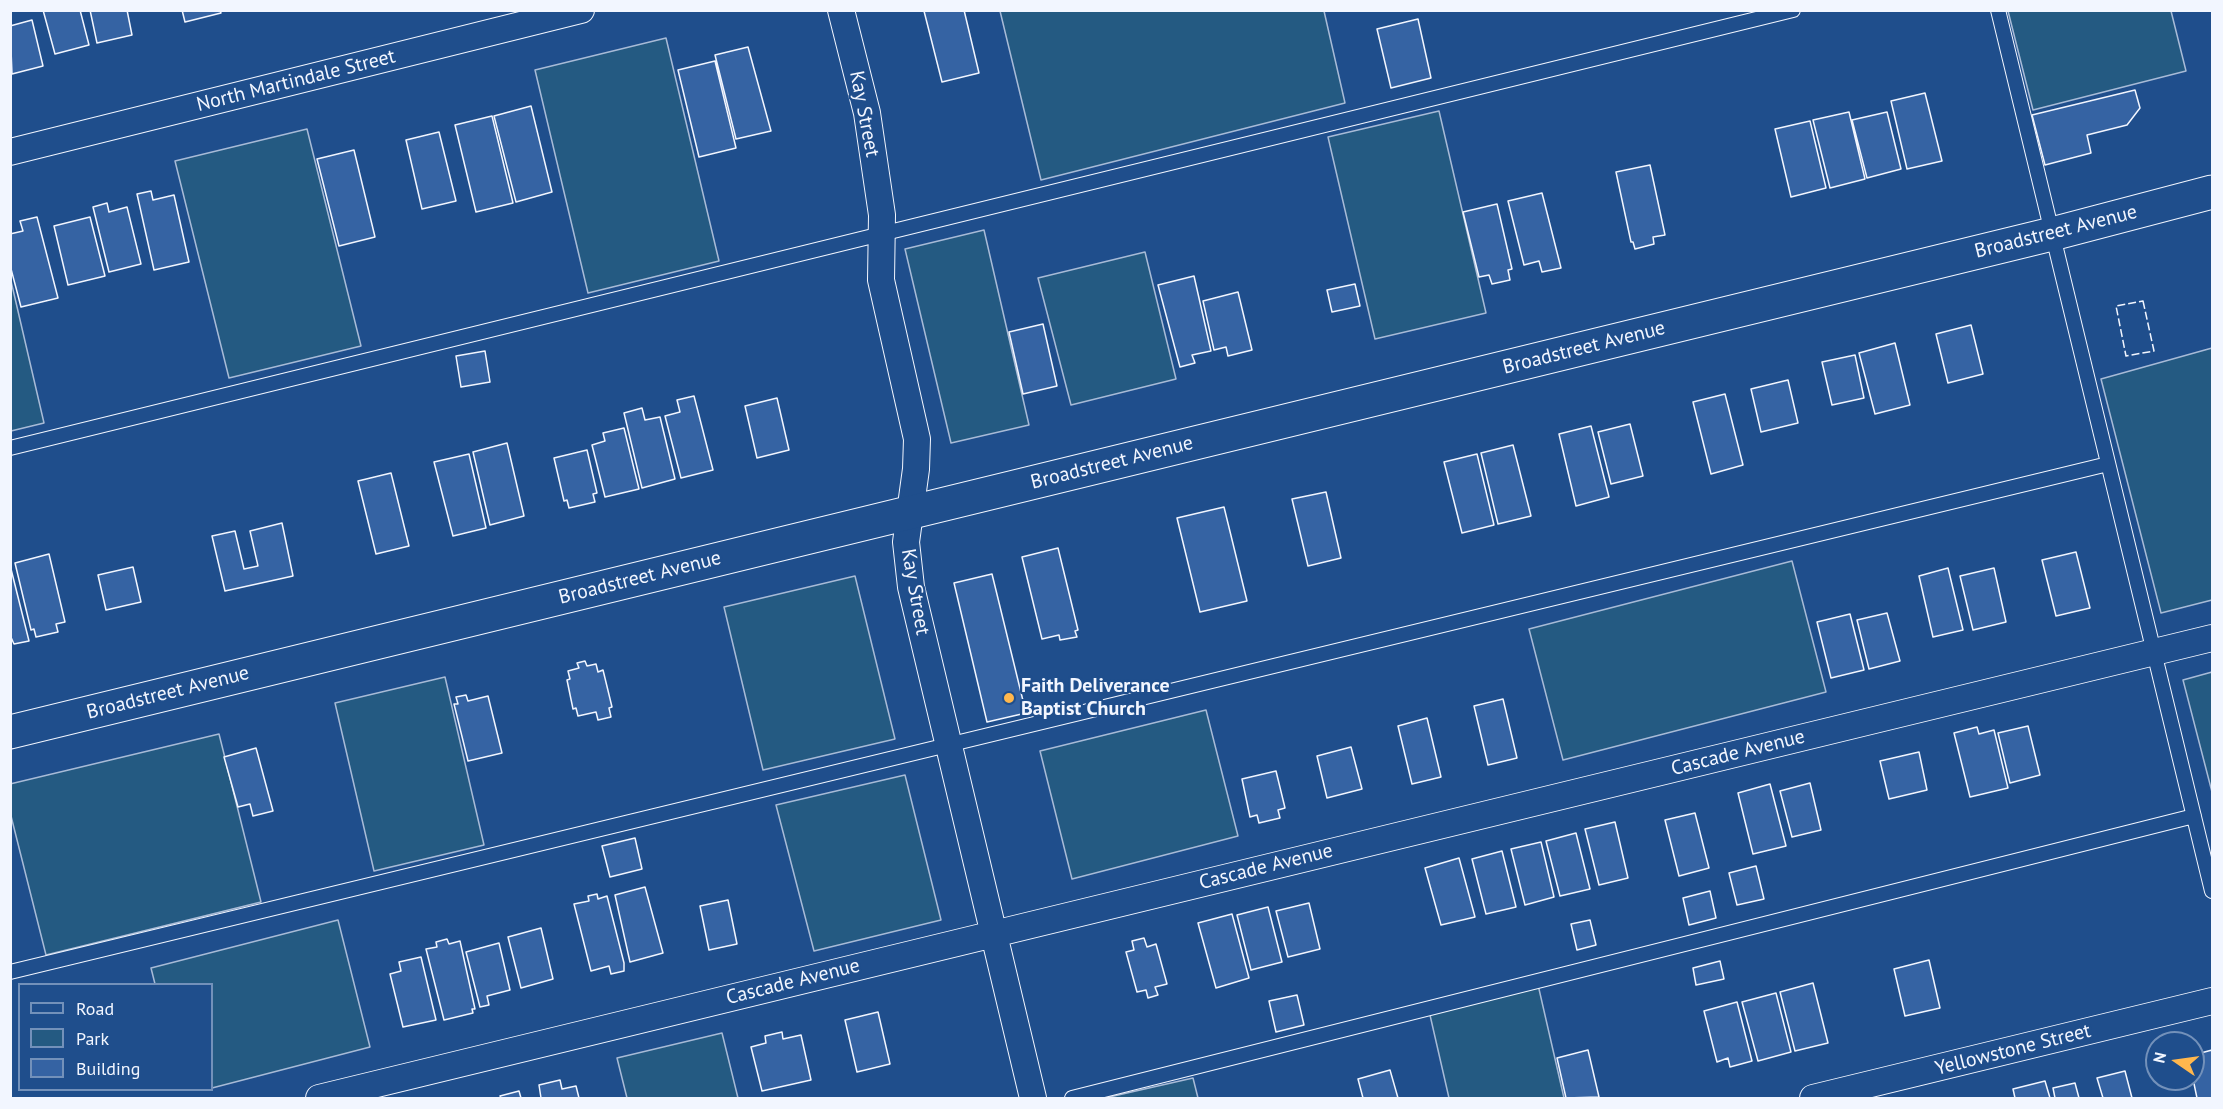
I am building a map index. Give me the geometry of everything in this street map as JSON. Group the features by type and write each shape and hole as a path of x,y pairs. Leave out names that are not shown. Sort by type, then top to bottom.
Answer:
{"street":[{"name":"North Martindale Street","path":"10,152 581,10"},
{"name":"Kay Street","path":"841,10 867,113 882,215 883,290 916,439 916,470 908,512 906,542 911,587 1033,1098"},
{"name":"Broadstreet Avenue","path":"10,732 2052,234 2212,192"},
{"name":"Cascade Avenue","path":"319,1098 2212,638"},
{"name":"Yellowstone Street","path":"1813,1098 2212,1001"}],"lane":[{"path":"10,448 1793,10"},
{"path":"1998,10 2212,891"},
{"path":"10,972 2108,464"},
{"path":"1072,1098 2194,816"}],"green space":[{"path":"1000,11 1324,11 1345,103 1041,180"},
{"path":"2008,11 2171,11 2186,71 2033,110"},
{"path":"666,38 719,261 588,293 535,70"},
{"path":"1439,111 1486,313 1375,339 1328,137"},
{"path":"307,129 361,346 229,378 175,161"},
{"path":"984,230 1029,425 951,443 905,249"},
{"path":"1145,252 1176,379 1071,405 1038,278"},
{"path":"11,281 44,423 10,431"},
{"path":"2212,348 2212,600 2161,613 2101,379"},
{"path":"1792,561 1826,692 1563,760 1529,629"},
{"path":"855,576 895,739 763,770 724,607"},
{"path":"2212,672 2212,792 2183,680"},
{"path":"445,677 484,845 374,871 335,703"},
{"path":"1206,710 1238,836 1072,879 1040,751"},
{"path":"219,734 261,902 46,955 11,816 10,784"},
{"path":"905,775 941,920 814,951 776,805"},
{"path":"338,920 370,1047 213,1088 213,983 155,983 151,968"},
{"path":"1536,976 1564,1098 1449,1098 1427,1002"},
{"path":"722,1033 738,1098 627,1098 617,1058"},
{"path":"1193,1078 1198,1098 1105,1098"}],"building":[{"path":"43,10 80,10 89,45 55,54"},
{"path":"90,10 127,10 132,35 97,43"},
{"path":"182,10 220,10 221,13 185,22"},
{"path":"964,10 979,73 942,82 924,11"},
{"path":"1418,19 1431,78 1391,88 1377,29"},
{"path":"32,20 43,66 12,74 10,26"},
{"path":"748,47 771,131 736,139 715,55"},
{"path":"715,61 736,148 699,157 678,70"},
{"path":"2135,90 2140,108 2127,125 2087,135 2091,153 2045,165 2032,115"},
{"path":"1925,93 1942,161 1907,169 1891,101"},
{"path":"531,106 552,192 516,202 494,116"},
{"path":"1849,112 1865,179 1830,188 1813,120"},
{"path":"1887,112 1901,169 1867,178 1852,120"},
{"path":"492,116 513,203 476,212 455,125"},
{"path":"1810,121 1826,188 1791,197 1775,129"},
{"path":"439,132 456,201 422,209 406,140"},
{"path":"354,150 375,237 339,246 317,159"},
{"path":"1650,165 1665,235 1653,237 1654,244 1635,249 1631,242 1616,172"},
{"path":"151,191 153,200 174,195 189,262 154,270 137,194"},
{"path":"1542,193 1561,268 1542,272 1539,261 1524,265 1508,201"},
{"path":"107,203 109,212 127,207 141,264 109,272 93,207"},
{"path":"1497,204 1512,269 1508,270 1510,280 1492,284 1489,275 1479,277 1463,212"},
{"path":"37,217 58,298 21,307 10,265 10,234 23,231 20,221"},
{"path":"90,217 105,276 68,285 54,226"},
{"path":"1194,276 1211,351 1192,355 1195,363 1180,367 1158,285"},
{"path":"1355,284 1360,306 1332,312 1327,290"},
{"path":"1238,292 1252,350 1228,356 1226,347 1214,350 1203,301"},
{"path":"1043,324 1057,386 1023,394 1009,332"},
{"path":"1971,325 1983,374 1948,383 1936,334"},
{"path":"1895,343 1910,405 1875,414 1859,353"},
{"path":"485,351 490,382 461,387 456,356"},
{"path":"1855,355 1864,398 1832,405 1822,362"},
{"path":"1788,380 1798,423 1761,432 1751,389"},
{"path":"1725,394 1743,465 1711,474 1693,402"},
{"path":"694,396 713,470 681,478 665,416 680,412 677,400"},
{"path":"777,398 789,450 757,458 745,406"},
{"path":"642,408 645,420 660,417 675,479 642,488 624,413"},
{"path":"1630,424 1643,476 1611,484 1598,432"},
{"path":"1591,426 1609,497 1576,506 1559,434"},
{"path":"624,428 639,489 605,497 592,445 605,441 603,433"},
{"path":"507,443 524,516 490,525 473,452"},
{"path":"1513,445 1531,516 1498,524 1481,453"},
{"path":"587,450 597,493 593,494 595,502 569,508 567,500 564,501 554,458"},
{"path":"469,454 486,528 453,536 434,462"},
{"path":"1477,454 1494,525 1462,533 1444,462"},
{"path":"391,473 409,546 376,554 358,481"},
{"path":"1326,492 1341,558 1308,566 1292,499"},
{"path":"1224,507 1247,601 1200,612 1177,518"},
{"path":"282,523 293,576 225,591 212,536 235,531 244,569 258,566 250,531"},
{"path":"1058,548 1078,630 1075,631 1077,637 1060,640 1059,635 1042,639 1022,557"},
{"path":"2076,552 2090,608 2056,616 2042,560"},
{"path":"49,554 65,622 56,624 58,632 36,637 34,629 31,630 15,563"},
{"path":"10,565 29,641 14,644 10,635"},
{"path":"133,567 141,602 106,610 98,575"},
{"path":"1948,568 1963,630 1933,637 1919,576"},
{"path":"1994,568 2006,622 1973,630 1960,576"},
{"path":"992,574 1026,713 987,722 954,583"},
{"path":"1887,613 1900,661 1869,669 1857,620"},
{"path":"1850,614 1864,670 1831,678 1817,622"},
{"path":"585,661 587,666 596,664 598,672 603,670 612,707 609,708 611,717 598,720 596,712 578,716 576,708 573,709 567,680 570,679 568,671 579,668 577,663"},
{"path":"466,695 468,701 488,696 502,753 468,761 454,704 458,704 456,697"},
{"path":"1503,699 1517,758 1488,765 1474,706"},
{"path":"1427,718 1441,777 1412,784 1398,726"},
{"path":"2028,726 2040,775 2010,783 1998,733"},
{"path":"1977,727 1979,734 1994,730 2008,788 1970,797 1954,733"},
{"path":"1351,747 1362,789 1327,798 1317,756"},
{"path":"256,748 273,811 253,816 250,804 238,807 224,757"},
{"path":"1919,752 1927,790 1889,799 1880,761"},
{"path":"1276,771 1285,808 1278,810 1280,818 1259,823 1257,815 1250,817 1242,779"},
{"path":"1810,783 1821,830 1792,837 1780,791"},
{"path":"1770,784 1786,846 1753,854 1738,793"},
{"path":"1695,813 1709,868 1679,876 1665,820"},
{"path":"1615,822 1628,878 1599,885 1585,829"},
{"path":"1576,833 1590,889 1560,896 1546,841"},
{"path":"635,838 642,869 610,877 602,846"},
{"path":"1541,842 1554,897 1525,905 1511,849"},
{"path":"1502,851 1516,907 1486,914 1472,859"},
{"path":"1459,858 1475,917 1441,925 1425,868"},
{"path":"1756,866 1764,899 1737,905 1729,873"},
{"path":"645,887 663,953 630,962 615,895"},
{"path":"1710,891 1716,918 1689,925 1683,898"},
{"path":"597,894 598,899 607,896 624,971 611,974 609,966 591,971 574,904 589,901 588,896"},
{"path":"728,900 737,944 709,950 700,906"},
{"path":"1309,903 1320,949 1288,957 1276,911"},
{"path":"1268,907 1282,962 1251,970 1237,915"},
{"path":"1232,914 1249,978 1216,988 1198,923"},
{"path":"1590,920 1596,945 1577,950 1571,924"},
{"path":"541,928 553,979 521,988 508,937"},
{"path":"1144,938 1147,947 1156,944 1167,984 1155,987 1158,995 1148,998 1146,990 1137,992 1126,952 1134,950 1132,941"},
{"path":"447,939 449,944 460,941 475,1009 472,1009 473,1013 444,1020 426,949 437,947 436,942"},
{"path":"499,943 510,990 487,996 489,1005 480,1007 466,952"},
{"path":"421,957 436,1020 403,1027 390,974 401,971 399,962"},
{"path":"1929,960 1940,1008 1905,1016 1894,969"},
{"path":"1720,961 1724,979 1696,985 1693,968"},
{"path":"1813,983 1828,1043 1795,1051 1780,992"},
{"path":"1776,993 1791,1052 1758,1061 1742,1002"},
{"path":"1297,995 1304,1025 1276,1032 1269,1001"},
{"path":"1737,1002 1752,1061 1730,1067 1728,1058 1717,1062 1704,1011"},
{"path":"878,1012 890,1064 857,1072 845,1020"},
{"path":"782,1032 783,1039 801,1035 811,1080 762,1091 751,1047 766,1043 765,1036"},
{"path":"1588,1050 1599,1097 1566,1098 1557,1058"},
{"path":"2212,1050 2212,1098 2197,1098 2196,1091 2205,1091 2205,1052"},
{"path":"1390,1070 1398,1098 1363,1098 1358,1079"},
{"path":"2125,1071 2132,1098 2103,1098 2097,1078"},
{"path":"560,1080 562,1089 576,1086 579,1098 541,1098 539,1085"},
{"path":"2045,1081 2050,1098 2015,1098 2013,1089"},
{"path":"2075,1083 2079,1098 2055,1098 2053,1088"},
{"path":"519,1091 521,1098 501,1098 500,1096"}],"fence":[{"path":"2143,301 2154,351 2126,356 2116,306 2143,301"}],"place":[{"name":"Faith Deliverance Baptist Church","path":"1009,698"}]}
